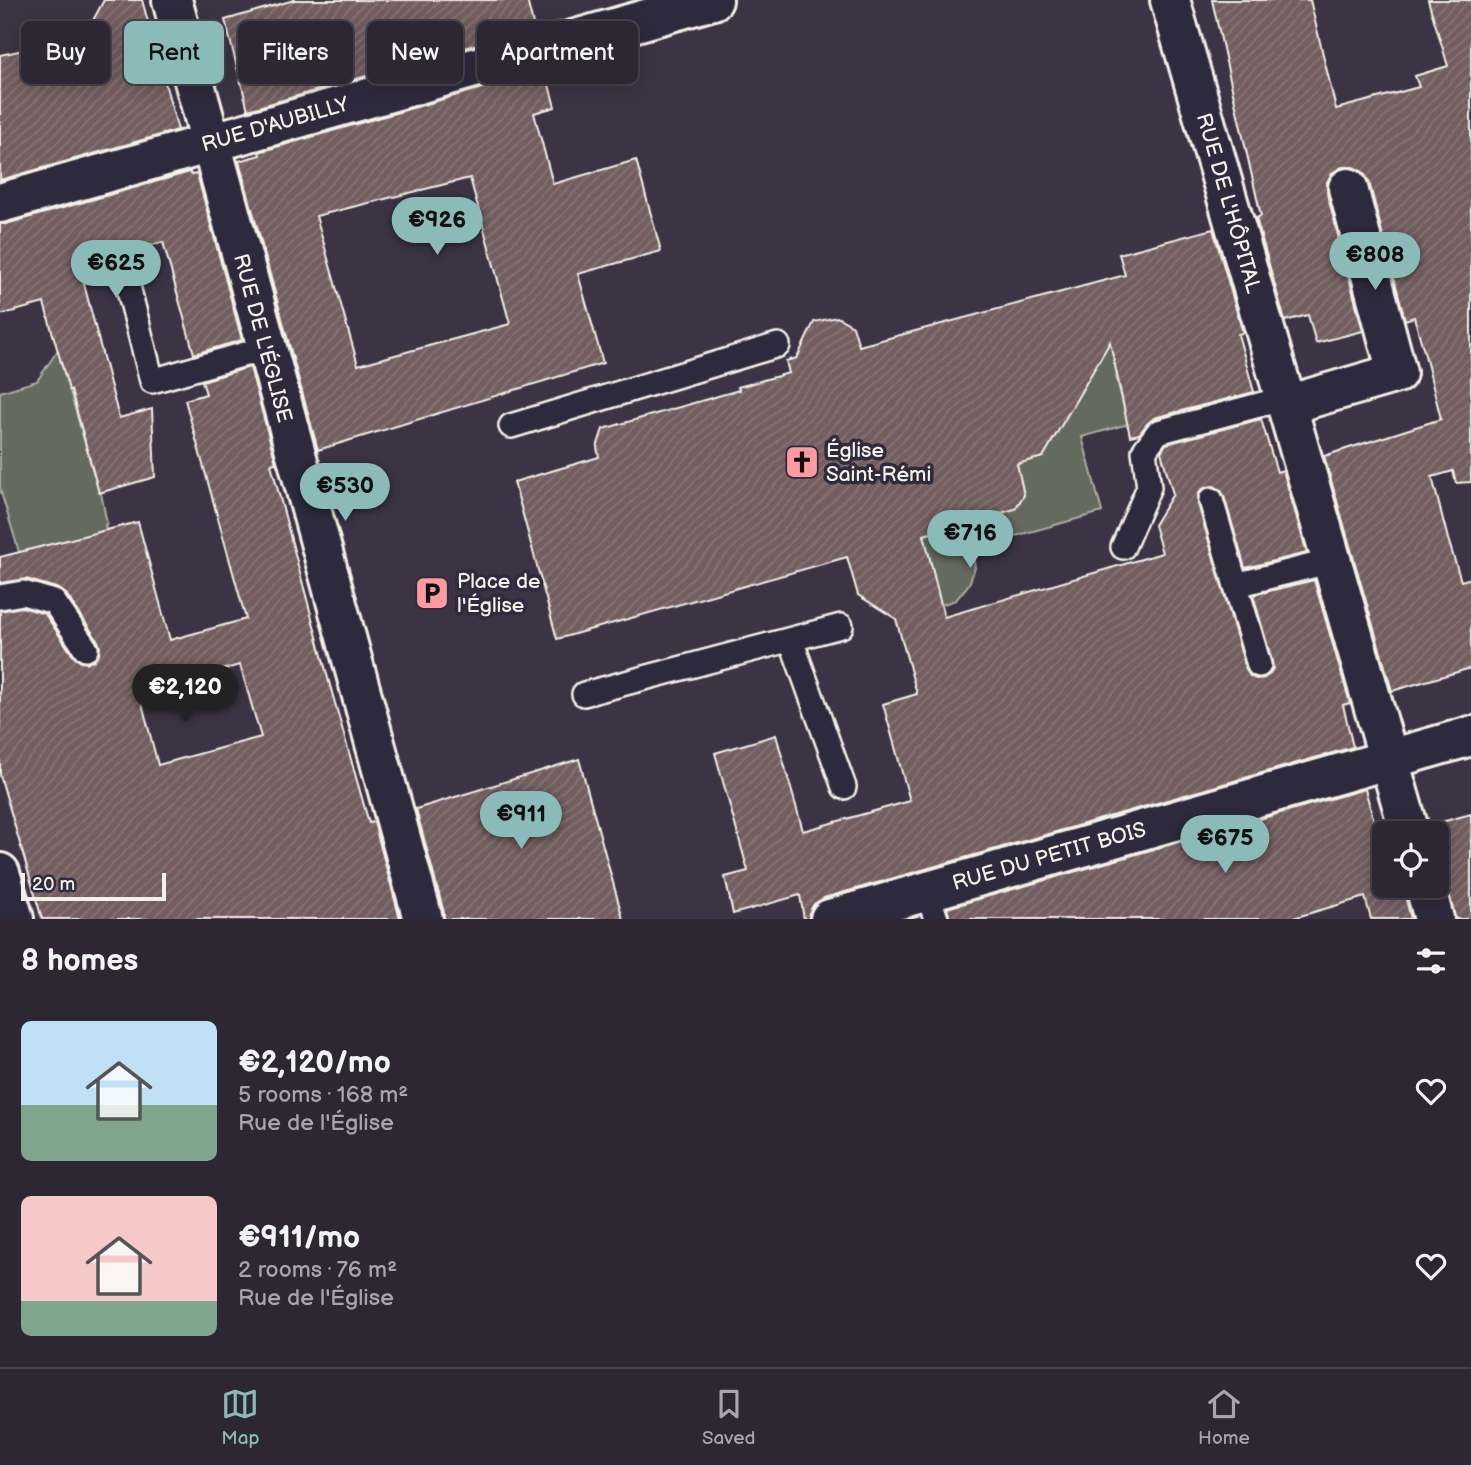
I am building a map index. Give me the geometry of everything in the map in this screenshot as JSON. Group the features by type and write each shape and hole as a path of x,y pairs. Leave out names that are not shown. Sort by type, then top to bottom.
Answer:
{"street":[{"name":"RUE DE L'ÉGLISE","path":"172,0 423,919"},
{"name":"RUE D'AUBILLY","path":"0,203 713,0"},
{"name":"RUE DE L'HÔPITAL","path":"1170,0 1407,821"},
{"path":"1286,402 1397,373 1348,188"},
{"name":"RUE DU PETIT BOIS","path":"830,919 932,905 1389,758 1471,736"},
{"path":"0,873 14,919"},
{"path":"1428,898 1434,919"}],"lane":[{"path":"129,290 152,381 267,348"},
{"path":"511,426 778,345"},
{"path":"1123,547 1149,488 1144,451 1157,432 1286,402"},
{"path":"1211,500 1259,665"},
{"path":"1236,585 1332,561"},
{"path":"0,597 23,593 54,602 86,649"},
{"path":"584,694 841,626"},
{"path":"791,640 844,787"}],"green space":[{"path":"1106,334 1146,367 1116,376 1128,424 1082,437 1102,512 972,548 975,568 969,584 956,600 917,613 934,575 924,535 1015,509 1024,495 1020,477 1005,467 1043,457 1057,433 1054,372 1100,360 1098,347"},
{"path":"58,350 101,493 107,524 107,625 45,610 23,565 0,489 0,392 37,381"}],"building":[{"path":"104,0 142,0 148,21 124,21 124,84 165,84 178,130 0,180 0,55 21,50 21,84 110,84 110,21 93,21"},
{"path":"294,0 527,0 532,21 477,21 477,44 463,48 463,21 367,21 367,76 353,80 353,21 238,21 238,71 225,20"},
{"path":"1212,0 1310,0 1336,109 1419,87 1415,76 1448,66 1428,0 1471,0 1471,482 1456,483 1453,471 1432,477 1461,581 1471,578 1471,668 1392,691 1324,456 1441,419 1425,355 1414,317 1405,320 1369,182 1363,172 1353,167 1342,167 1332,173 1327,182 1327,193 1363,331 1316,343 1308,315 1285,321 1256,218 1261,216"},
{"path":"241,84 339,84 248,110"},
{"path":"496,84 549,84 555,107 534,113 553,184 636,160 661,251 578,274 603,363 318,450 239,161 260,155 259,152","holes":["470,178 510,324 358,365 316,216"]},
{"path":"190,172 191,175 197,174 242,340 194,354 163,242 79,265 119,418 152,409 155,477 99,493 44,303 0,315 0,224"},
{"path":"1213,229 1243,333 1238,334 1254,392 1154,418 1139,434 1130,436 1110,342 1043,457 1017,464 1024,495 1015,509 924,535 944,617 1162,553 1154,525 1173,494 1161,452 1166,444 1261,419 1277,472 1283,470 1307,553 1245,568 1221,490 1214,486 1206,487 1200,491 1198,504 1250,676 1256,679 1264,678 1273,668 1253,595 1314,580 1350,703 1343,705 1353,747 824,898 814,904 809,919 804,919 800,895 733,914 725,877 748,871 715,753 776,735 803,831 910,801 883,704 917,694 896,619 858,595 847,557 557,639 514,482 599,457 597,447 603,429 789,373 786,361 797,358 814,322 837,317 853,326 859,346 1125,275 1119,254"},
{"path":"250,367 276,463 271,464 329,682 369,823 374,822 400,919 42,919 0,775 0,611 22,607 45,614 74,657 81,662 94,660 100,647 66,594 59,589 26,579 0,583 0,557 138,522 170,640 246,619 185,400 206,394 202,381","holes":["240,665 261,737 158,765 139,692"]},
{"path":"579,759 623,919 444,919 416,809"},
{"path":"1365,789 1374,821 1372,898 1406,898 1411,919 1371,919 1365,897 1290,919 950,919 947,908"},
{"path":"1471,814 1471,919 1455,919 1449,893 1449,821 1445,821"}],"place":[{"name":"Église Saint-Rémi","path":"802,462"},
{"name":"Place de l'Église","path":"432,593"}]}
